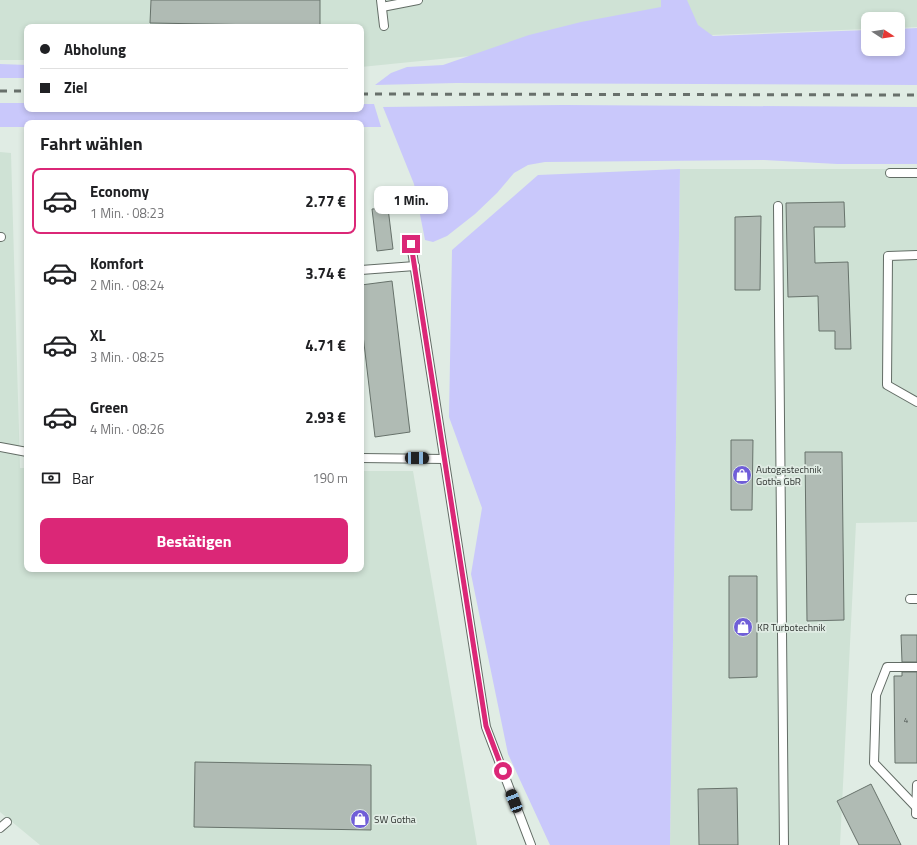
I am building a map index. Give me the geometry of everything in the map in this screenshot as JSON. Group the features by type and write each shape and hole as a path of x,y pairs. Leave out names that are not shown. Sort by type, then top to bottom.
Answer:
{"lane":[{"path":"384,26 382,4 418,0"},
{"path":"890,172 917,173"},
{"path":"778,206 784,845"},
{"path":"411,244 486,726 531,845"},
{"path":"917,255 888,256 887,385 917,402"},
{"path":"364,270 415,266"},
{"path":"0,447 24,451"},
{"path":"364,458 444,459"},
{"path":"916,810 874,763 876,695 887,667 917,667"},
{"path":"916,810 917,785"},
{"path":"0,828 7,822"}],"shaded area":[{"path":"0,0 917,0 917,27 905,28 905,12 861,12 861,29 658,37 364,67 364,24 24,24 24,60 0,60"},
{"path":"661,0 687,0 698,25 713,36 861,30 861,56 905,56 905,29 917,28 917,85 456,83 375,85 391,73 407,67 443,65 529,35 581,22 661,7"},
{"path":"0,64 24,65 24,78 0,78"},
{"path":"0,103 24,103 24,112 364,112 364,104 374,104 381,127 364,127 364,120 24,120 24,127 0,127"},
{"path":"564,105 917,107 917,164 837,164 764,160 545,162 528,165 514,173 497,193 475,214 447,236 433,242 425,240 414,184 383,107"},
{"path":"0,152 11,153 20,468 24,468 24,572 364,572 364,471 413,471 477,845 40,845 0,812"},
{"path":"680,169 917,169 917,522 856,523 840,845 670,845"},
{"path":"680,169 670,845 550,845 508,754 471,574 482,508 449,417 452,250 538,175"}],"building":[{"path":"151,0 320,0 320,24 150,23"},
{"path":"844,202 845,227 814,227 815,263 848,262 851,349 835,349 835,331 819,331 818,296 788,297 786,203"},
{"path":"388,208 393,249 377,251 372,209"},
{"path":"761,216 760,290 735,290 735,217"},
{"path":"392,281 410,432 375,437 364,344 364,285"},
{"name":"Autogastechnik Gotha GbR","path":"731,440 753,440 752,510 731,510"},
{"path":"805,452 842,452 844,620 807,621"},
{"name":"KR Turbotechnik","path":"729,576 757,576 757,677 729,678"},
{"path":"901,635 917,635 917,662 902,662"},
{"path":"902,672 917,672 917,763 895,763 894,676 902,676"},
{"path":"195,762 371,765 371,830 194,827"},
{"path":"871,784 901,845 859,845 837,801"},
{"path":"737,788 738,845 699,845 698,789"}],"railway":[{"path":"0,91 24,91"},
{"path":"364,94 917,95"}],"place":[{"name":"Autogastechnik Gotha GbR","path":"742,475"},
{"name":"KR Turbotechnik","path":"743,627"},
{"name":"SW Gotha","path":"360,819"}],"route":[{"path":"411,244 486,726 503,771"}]}
